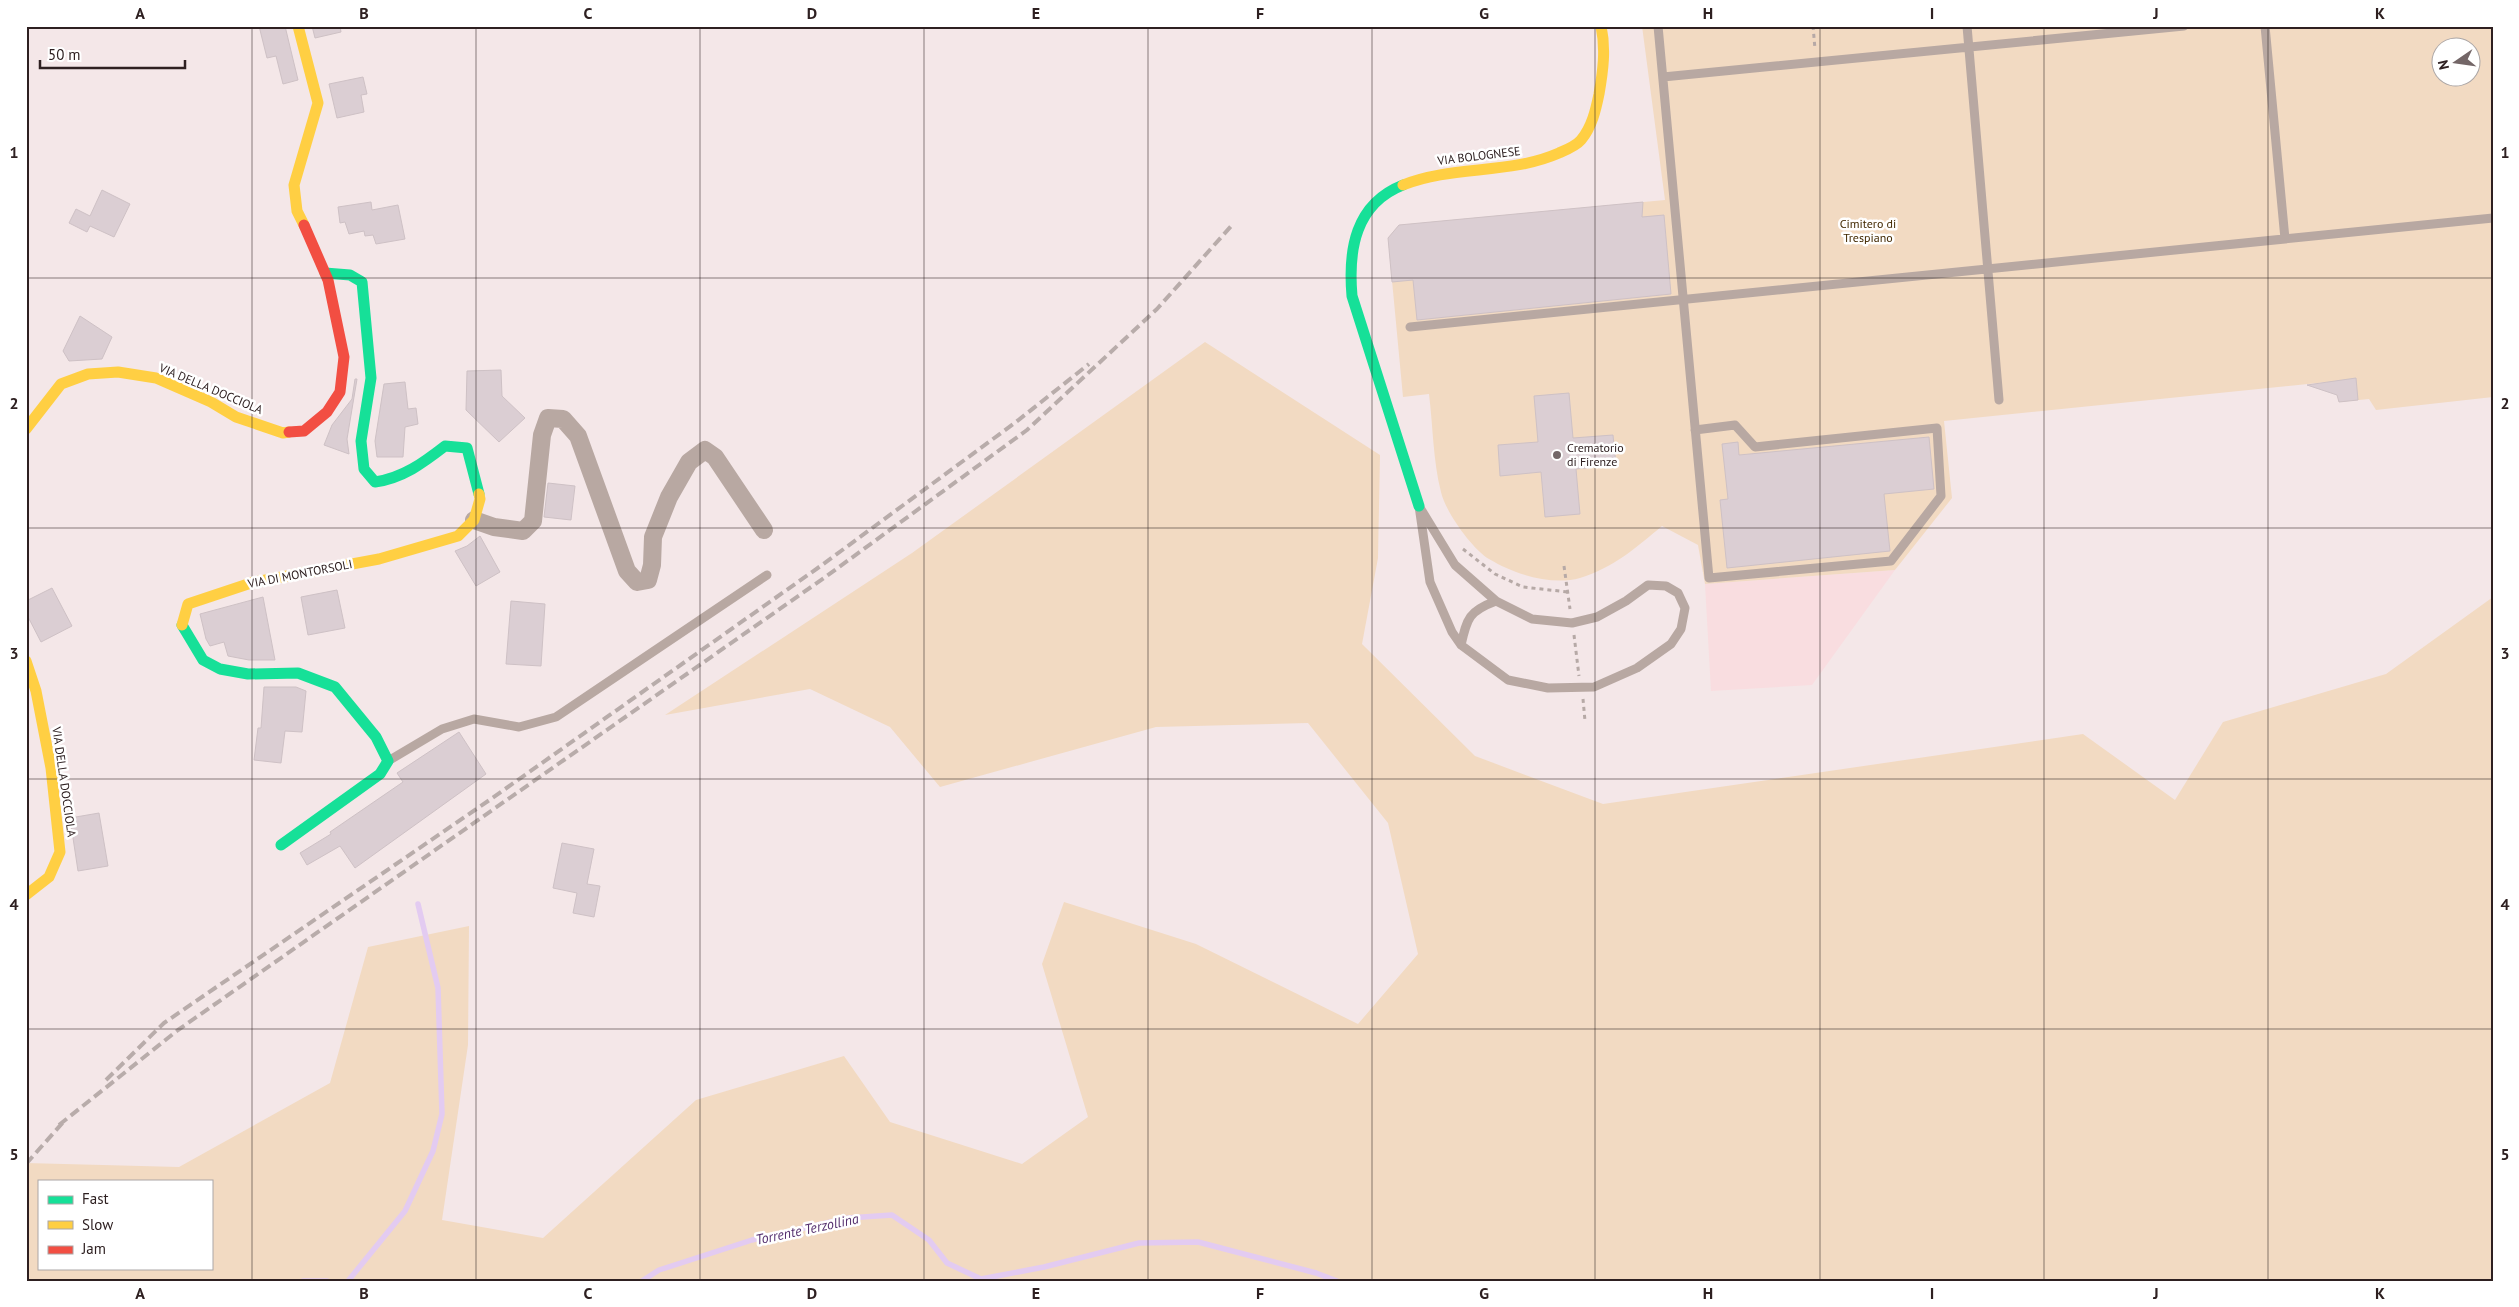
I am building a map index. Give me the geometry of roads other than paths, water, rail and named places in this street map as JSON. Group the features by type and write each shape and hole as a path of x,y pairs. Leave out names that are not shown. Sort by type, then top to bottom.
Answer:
{"street":[{"name":"VIA DELLA DOCCIOLA","path":"26,429 61,384 88,374 118,372 156,378 211,402 236,416 283,433 304,431 327,412 340,392 344,357 325,273 298,211 294,185 304,145 318,103 298,26"},
{"name":"VIA BOLOGNESE","path":"1420,506 1352,296 1350,264 1354,236 1364,215 1379,197 1411,181 1455,171 1518,167 1553,157 1580,140 1596,114 1602,78 1601,26"},
{"path":"325,273 350,275 362,282 371,378 360,441 364,469 375,482 394,480 413,470 444,446 467,448 480,498 474,520 494,527 523,531 533,521 542,436 548,418 563,419 578,436 627,571 637,582 648,580 652,565 653,537 669,497 688,462 705,450 716,457 764,530"},
{"name":"VIA DI MONTORSOLI","path":"388,761 376,737 335,687 298,673 248,674 220,669 203,660 181,626 188,604 254,582 379,559 458,536 474,520"},
{"name":"VIA DELLA DOCCIOLA","path":"26,661 36,691 51,768 60,852 49,877 26,895"},
{"path":"281,845 380,774 388,761"}],"lane":[{"path":"1658,26 1709,578 1891,562 1941,496 1937,428 1754,447 1736,425 1696,430"},
{"path":"1967,26 2000,400"},
{"path":"1663,77 2184,26"},
{"path":"2265,26 2286,239"},
{"path":"1410,328 2493,218"},
{"path":"1420,506 1455,565 1496,600 1532,619 1572,622 1597,617 1626,601 1648,585 1666,586 1678,593 1686,608 1682,629 1671,644 1637,668 1594,687 1548,688 1508,680 1461,645 1452,632 1430,582 1420,506"},
{"path":"388,761 442,729 474,719 520,727 556,717 767,575"},
{"path":"1461,645 1466,622 1477,607 1496,600"}],"waterway":[{"path":"348,1281 405,1211 433,1151 442,1114 438,988 418,904"},
{"name":"Torrente Terzollina","path":"642,1281 659,1270 752,1240 848,1218 892,1215 929,1240 947,1263 981,1279 1044,1267 1139,1243 1198,1242 1316,1273 1337,1281"},
{"name":"Torrente Terzollina","path":"303,1281 327,1281"}],"railway":[{"path":"59,1125 178,1030 824,578 1027,430 1157,309 1233,224"},
{"path":"106,1080 164,1023 491,799 822,565 1016,422 1089,364"},
{"path":"26,1164 65,1120"}],"place":[{"name":"Crematorio di Firenze","path":"1557,455"}],"park label":[{"name":"Cimitero di Trespiano","path":"1868,231"}]}
